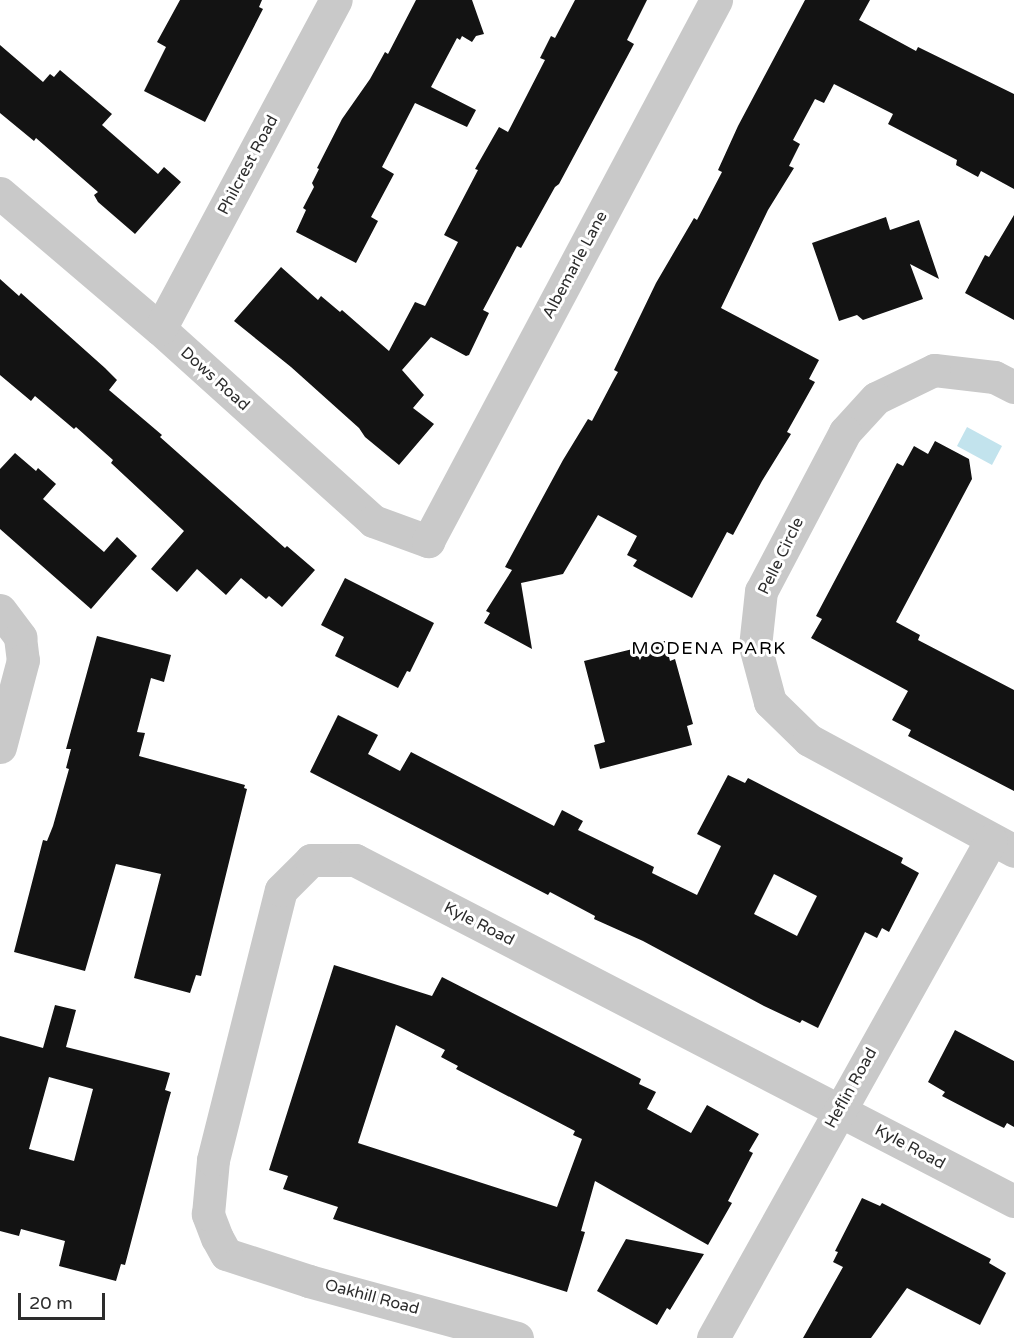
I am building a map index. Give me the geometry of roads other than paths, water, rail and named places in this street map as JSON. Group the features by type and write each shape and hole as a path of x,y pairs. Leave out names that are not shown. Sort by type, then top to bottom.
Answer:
{"street":[{"name":"Philcrest Road","path":"160,329 336,0"},
{"name":"Albemarle Lane","path":"434,529 716,0"},
{"name":"Dows Road","path":"0,193 160,329 373,521 428,541 434,529"},
{"name":"Pelle Circle","path":"1003,845 809,740 770,702 755,646 761,591 845,432 876,398 934,370 994,377 1014,387"},
{"path":"0,610 20,637 22,660 0,747"},
{"name":"Heflin Road","path":"713,1338 839,1109 1003,845"},
{"name":"Kyle Road","path":"226,1254 207,1214 213,1160 281,890 311,860 355,860 1014,1201"},
{"name":"Oakhill Road","path":"226,1254 309,1281 517,1338"}],"water":[{"path":"967,427 1002,446 992,465 957,446"}],"district":[{"name":"MODENA PARK","path":"709,648"}]}
